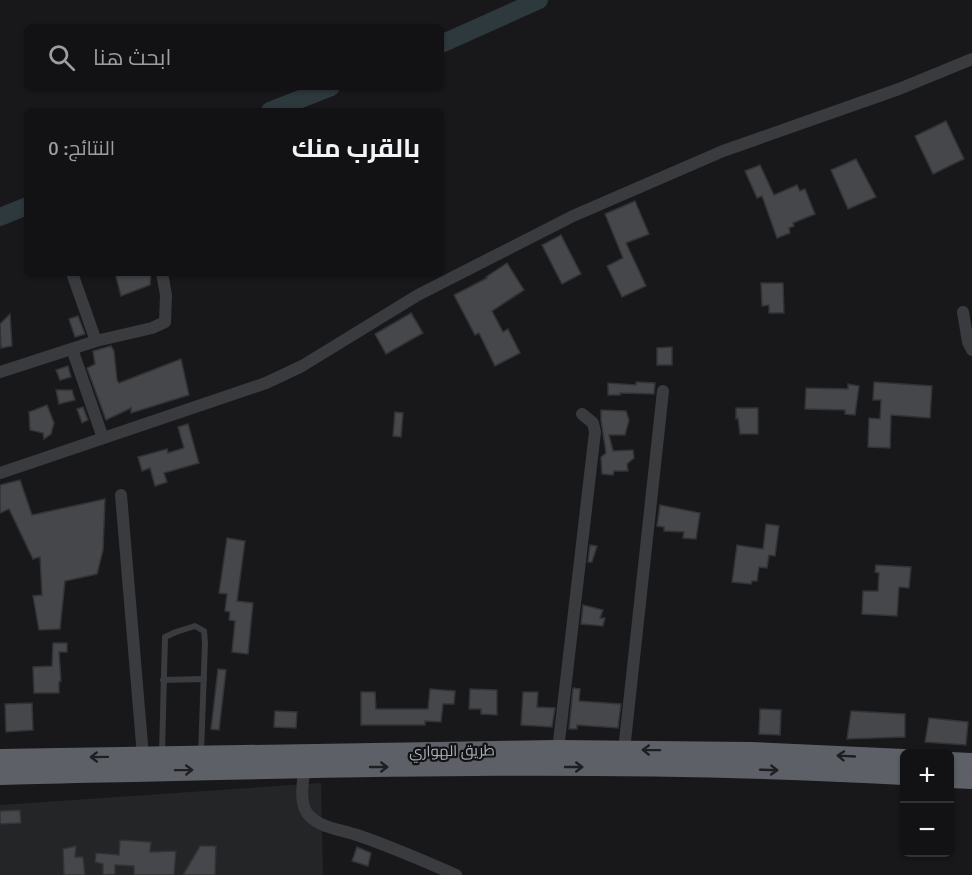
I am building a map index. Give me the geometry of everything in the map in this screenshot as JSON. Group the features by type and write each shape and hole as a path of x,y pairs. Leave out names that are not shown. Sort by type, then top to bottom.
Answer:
{"highway":[{"name":"طريق الهواري","path":"0,759 558,750 751,752 900,759"},
{"path":"954,762 972,764"},
{"name":"طريق الهواري","path":"0,775 305,767 659,767 900,776"},
{"path":"954,778 972,779"}],"street":[{"path":"0,473 266,383 302,366 418,295 573,216 723,151 899,89 972,59"},
{"path":"73,276 96,340"},
{"path":"0,372 96,340 152,328 165,322 166,295 163,276"},
{"path":"963,312 968,342 972,350"},
{"path":"72,349 103,438"},
{"path":"624,750 663,391"},
{"path":"558,750 595,432 593,423 582,414"},
{"path":"121,495 142,756"},
{"path":"305,767 303,803 313,819 334,829 356,834 449,873"}],"lane":[{"path":"162,756 165,637 195,626 204,631 201,755"},
{"path":"163,681 204,679"}],"shaded area":[{"path":"321,783 323,875 0,875 0,805"}],"building":[{"path":"946,121 964,159 933,174 915,136"},
{"path":"856,159 876,197 848,209 831,170"},
{"path":"760,165 774,195 797,185 800,191 805,189 815,214 793,223 794,226 789,228 790,233 777,238 762,196 757,198 745,171"},
{"path":"635,201 649,234 626,243 646,286 622,297 607,266 623,258 605,214"},
{"path":"561,235 581,274 562,284 542,245"},
{"path":"507,263 524,290 492,311 503,332 508,329 520,353 495,366 479,333 475,335 454,295 487,278"},
{"path":"116,276 151,276 150,285 121,296"},
{"path":"761,283 783,283 784,313 769,313 769,305 762,306"},
{"path":"411,313 423,333 386,354 375,334"},
{"path":"10,314 12,346 1,348 0,324"},
{"path":"78,316 85,334 75,337 69,319"},
{"path":"111,346 114,351 119,383 181,359 189,395 131,413 131,408 106,420 87,368 95,364 93,351"},
{"path":"672,347 672,365 657,365 657,348"},
{"path":"68,366 71,377 60,380 56,370"},
{"path":"636,382 655,383 654,394 608,395 608,383 636,385"},
{"path":"874,382 932,386 930,418 891,415 890,448 868,447 869,418 880,419 881,400 873,400"},
{"path":"848,384 859,386 855,415 845,414 845,410 805,409 806,388 848,389"},
{"path":"56,390 72,390 75,400 59,404"},
{"path":"47,405 54,423 51,434 44,439 43,433 30,430 29,412"},
{"path":"83,407 88,420 82,423 77,409"},
{"path":"736,408 758,408 758,434 740,434"},
{"path":"601,410 626,411 629,420 625,435 609,435 613,451 633,450 634,458 627,464 628,471 614,471 613,475 602,474 601,457 606,453"},
{"path":"395,412 403,413 401,437 393,436"},
{"path":"188,424 199,463 164,473 167,482 155,486 150,468 142,471 138,457 167,449 168,453 184,448 178,427"},
{"path":"20,480 32,515 105,499 103,550 97,574 65,581 60,629 39,630 33,596 42,595 40,557 33,559 9,509 0,513 0,485"},
{"path":"660,505 700,513 696,539 683,538 684,532 664,531 664,527 657,526"},
{"path":"766,524 779,526 775,556 769,555 767,568 759,567 757,581 752,581 751,584 732,582 737,545 763,549"},
{"path":"227,538 245,541 237,601 253,603 248,654 232,652 235,621 229,620 230,612 225,611 227,594 219,593"},
{"path":"590,545 597,546 592,562 588,562"},
{"path":"876,565 911,567 909,588 899,587 897,616 862,614 863,591 878,591 879,573 875,572"},
{"path":"583,605 603,610 600,618 605,618 603,626 581,624"},
{"path":"53,643 67,643 67,652 59,652 61,681 59,682 59,693 34,693 33,667 52,666"},
{"path":"218,669 226,670 219,730 211,729"},
{"path":"573,688 580,689 579,701 621,704 618,728 577,725 577,729 569,729"},
{"path":"430,689 455,691 454,704 443,704 441,722 425,721 425,725 361,725 361,692 375,692 376,709 428,709"},
{"path":"470,689 497,690 497,715 481,714 481,709 469,709"},
{"path":"523,692 538,692 537,707 555,708 552,727 521,725"},
{"path":"32,703 33,730 6,732 5,704"},
{"path":"760,709 781,710 780,735 759,734"},
{"path":"275,711 297,712 296,728 274,727"},
{"path":"851,711 905,714 905,737 847,739"},
{"path":"929,718 968,722 966,745 925,742"},
{"path":"20,810 21,823 0,824 0,811"},
{"path":"120,840 151,842 150,852 176,851 174,875 134,875 134,866 115,865 115,874 103,875 103,864 95,862 96,853 119,855"},
{"path":"76,846 75,857 83,857 85,875 64,875 63,849"},
{"path":"200,846 216,846 215,875 183,875"},
{"path":"357,847 371,853 368,866 352,861"}],"waterway":[{"path":"444,43 539,0"},
{"path":"278,108 323,90"},
{"path":"0,217 24,207"}]}
